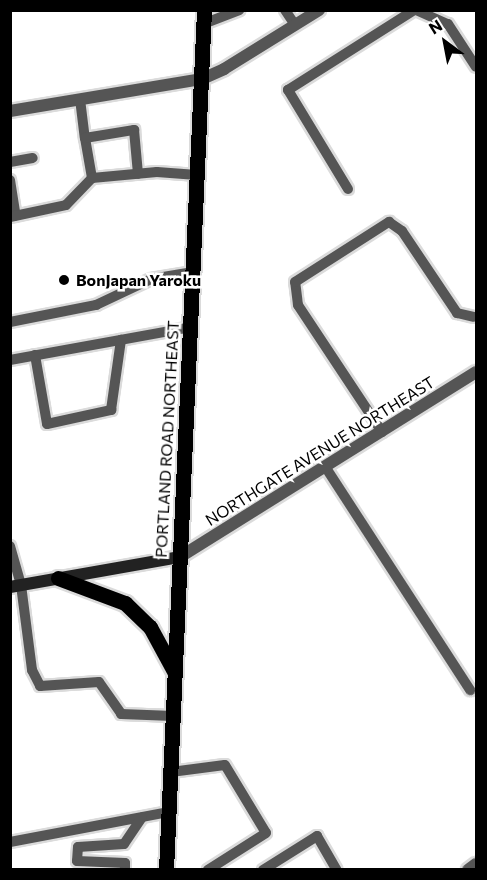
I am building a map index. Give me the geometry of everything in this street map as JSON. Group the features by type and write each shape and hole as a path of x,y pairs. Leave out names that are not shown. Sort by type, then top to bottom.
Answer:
{"main road":[{"name":"PORTLAND ROAD NORTHEAST","path":"166,870 204,17"},
{"path":"58,578 125,603 150,627 175,673"}],"street":[{"path":"10,111 202,79 319,10"},
{"name":"NORTHGATE AVENUE NORTHEAST","path":"180,557 477,372"},
{"path":"16,586 180,557"},
{"path":"468,870 477,864"}],"lane":[{"path":"204,17 240,10"},
{"path":"285,10 295,25"},
{"path":"348,189 288,90 415,10 448,24 477,67"},
{"path":"80,99 92,178"},
{"path":"85,138 134,130 138,174"},
{"path":"10,162 33,158"},
{"path":"10,180 13,216 66,205 92,178 138,174 197,175"},
{"path":"382,432 298,305 295,282 389,222 402,231 457,313 476,318"},
{"path":"10,322 96,305 151,279 193,272"},
{"path":"10,360 190,327"},
{"path":"35,355 47,424 111,410 121,340"},
{"path":"326,468 470,690"},
{"path":"10,546 32,670 40,686 99,682 121,714 173,716"},
{"path":"171,772 225,765 266,833 208,870"},
{"path":"10,842 169,812"},
{"path":"125,870 125,863 77,861 78,847 124,844 142,817"},
{"path":"263,870 317,836 337,870"}],"place":[{"name":"BonJapan Yaroku","path":"64,280"}]}
